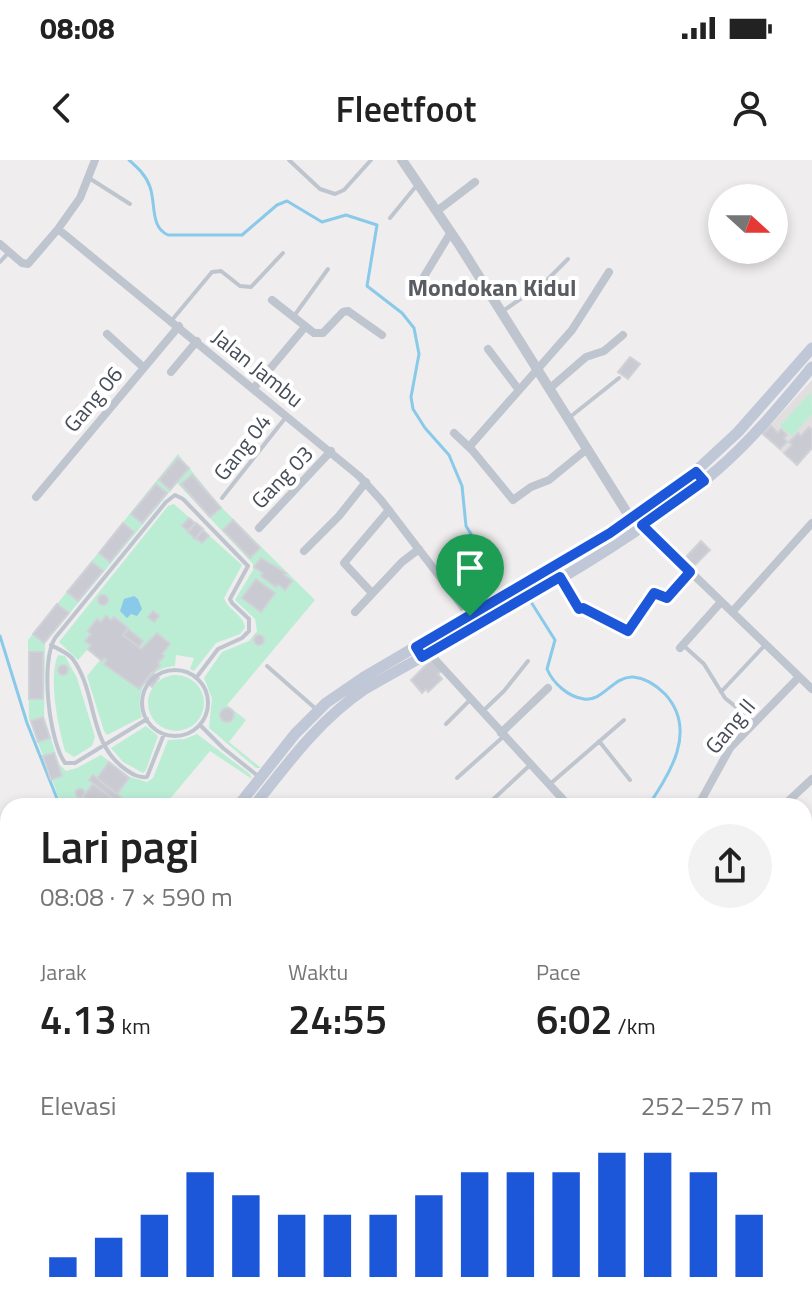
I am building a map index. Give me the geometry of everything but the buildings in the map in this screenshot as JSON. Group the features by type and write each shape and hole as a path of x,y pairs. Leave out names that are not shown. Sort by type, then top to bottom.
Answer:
{"main road":[{"path":"700,476 812,348"},
{"path":"260,798 335,710 422,653 552,577 637,522 747,440 812,367"},
{"path":"244,798 318,711 348,687 422,653 470,616 552,577"},
{"path":"260,777 271,784"}],"street":[{"path":"0,244 22,263 28,264 80,198 95,160"},
{"path":"402,160 637,522 812,688"},
{"path":"437,211 475,182"},
{"name":"Jalan Jambu","path":"58,229 366,482 470,616"},
{"path":"417,288 451,232"},
{"path":"469,447 572,330 609,272"},
{"path":"272,300 314,333 321,333 348,311 382,335"},
{"name":"Gang 06","path":"36,497 143,367 175,323"},
{"path":"254,388 305,327"},
{"path":"107,334 143,367"},
{"path":"549,389 586,357 604,351 623,335"},
{"path":"171,372 197,341"},
{"path":"488,349 519,390"},
{"path":"454,433 513,500 531,487 549,480 587,449"},
{"name":"Gang 03","path":"259,528 331,451"},
{"path":"304,551 339,516 366,482"},
{"path":"372,593 344,563 389,510"},
{"path":"732,612 812,523"},
{"path":"355,612 419,549"},
{"path":"681,646 721,602"},
{"path":"422,653 471,699 560,798"},
{"name":"Gang II","path":"702,798 724,757 799,677"},
{"path":"502,734 548,688"},
{"path":"792,798 812,779"}],"lane":[{"path":"289,160 318,187 335,194 340,193 371,160"},
{"path":"87,177 130,204"},
{"path":"390,218 418,183"},
{"path":"0,262 9,252"},
{"path":"175,323 212,272 221,271 240,286 251,287 283,253"},
{"path":"501,313 545,282 568,259"},
{"path":"294,317 328,269"},
{"path":"568,418 619,378"},
{"name":"Gang 04","path":"222,498 287,415"},
{"path":"147,719 72,764 67,764 62,760 50,712 51,645 166,502 177,496 248,566 230,599 249,619 251,629 242,638 220,647 196,678"},
{"path":"552,577 579,609 583,608 628,631 654,593 667,598 690,572"},
{"path":"721,692 766,644"},
{"path":"51,645 67,654 76,666 103,746 120,766 145,778 150,773 164,734"},
{"path":"681,646 704,664 721,692 754,722"},
{"path":"482,712 528,661"},
{"path":"267,666 318,711"},
{"path":"177,671 196,678 208,699 206,715 200,725 182,735 164,734 157,730 147,719 143,699 149,684 157,676 177,671"},
{"path":"446,724 471,699"},
{"path":"549,785 624,720"},
{"path":"200,725 260,777"},
{"path":"457,778 502,734"},
{"path":"599,741 630,780"},
{"path":"495,798 530,765"}],"shaded area":[{"path":"812,380 812,449 797,466 762,434"}],"green space":[{"path":"811,392 812,414 792,436 780,426"},
{"path":"178,454 220,506 315,600 227,705 246,720 229,742 261,768 256,768 209,728 212,698 204,678 222,652 249,641 257,631 255,619 235,600 253,570 253,564 177,483 45,643 44,717 59,764 66,771 101,755 130,777 147,782 153,778 168,740 185,739 197,734 250,774 252,779 210,751 171,798 59,798 29,719 28,640"},
{"path":"174,504 242,565 224,598 245,628 240,634 216,643 194,671 190,669 194,658 176,655 175,666 157,671 145,683 140,699 142,717 107,735 87,676 100,660 87,650 78,660 59,642 168,506"},
{"path":"58,655 65,656 77,678 95,737 92,746 74,757 65,751 57,716 54,677"},
{"path":"176,675 196,683 204,703 196,723 176,731 156,723 148,703 156,683"},
{"path":"146,726 158,736 143,773 123,762 111,748"}],"water":[{"path":"134,596 142,609 137,616 131,614 127,618 120,611 124,599"}],"waterway":[{"path":"129,160 148,183 158,227 168,235 242,235 277,205 287,201 322,222 346,215 377,225 367,286 402,313 414,328 419,354 411,397 413,409 449,455 462,486 466,526 484,555"},
{"path":"531,602 555,640 547,669 567,692 578,698 591,699 620,680 633,677 658,688 675,708 680,737 677,752 653,798"},
{"path":"0,636 27,723 57,798"}],"district":[{"name":"Mondokan Kidul","path":"492,287"}],"route":[{"path":"696,472 704,481 642,525 690,572 667,598 654,593 628,631 583,608 579,609 560,577 422,657 416,647 470,616 610,533 696,472"}]}
